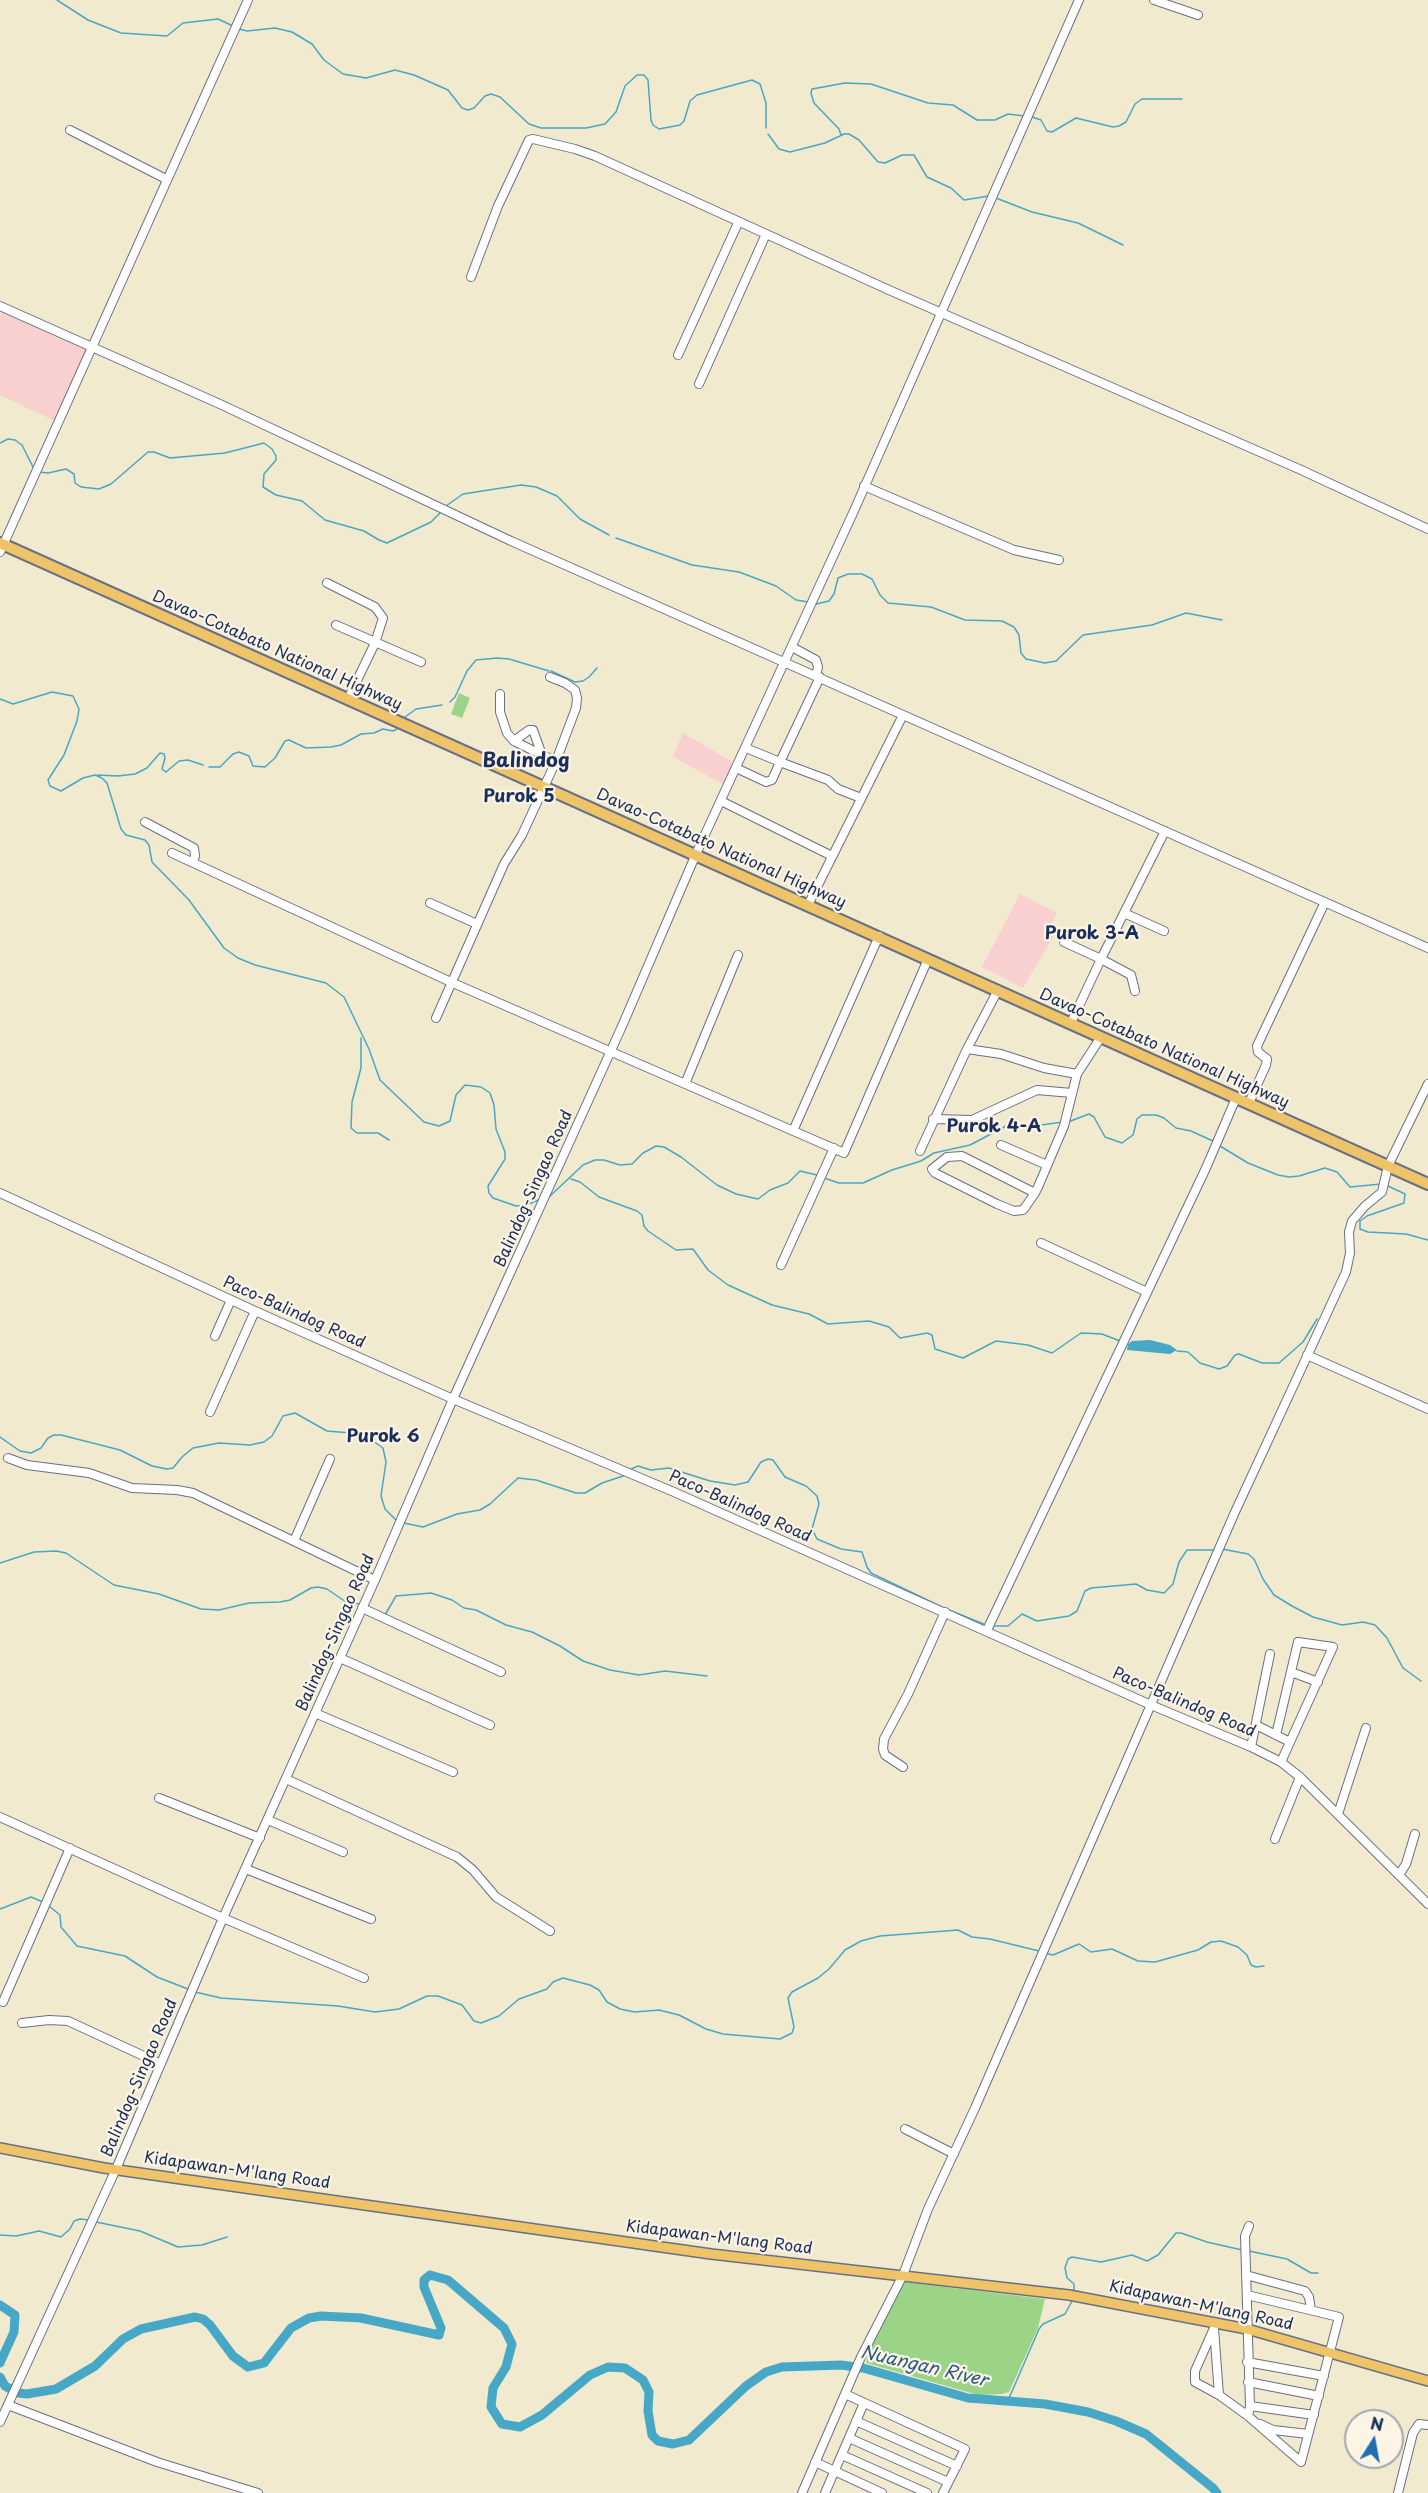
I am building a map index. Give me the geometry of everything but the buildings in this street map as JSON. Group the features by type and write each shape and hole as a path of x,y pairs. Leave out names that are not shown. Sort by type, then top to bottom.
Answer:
{"highway":[{"name":"Davao-Cotabato National Highway","path":"1,547 696,854 1428,1184"}],"main road":[{"name":"Kidapawan-M'lang Road","path":"0,2148 116,2169 711,2254 1069,2295 1215,2325 1247,2329 1428,2381"}],"street":[{"path":"1,547 248,0"},
{"name":"Balindog-Singao Road","path":"0,2422 116,2169 223,1918 375,1581 453,1399 610,1052 696,854 792,647 1079,0"},
{"path":"1154,0 1198,15"},
{"path":"70,130 166,179"},
{"path":"471,277 506,187 530,139 586,152 738,223 1289,464 1428,529"},
{"path":"678,355 738,223"},
{"path":"699,384 766,234"},
{"path":"0,306 222,405 511,541 1428,948"},
{"path":"864,486 1014,550 1059,560"},
{"path":"327,583 375,607 379,611 382,623 348,699"},
{"path":"336,625 421,662"},
{"path":"736,768 769,782 772,780 818,676 816,660 792,647"},
{"path":"435,1018 453,983 504,864 522,835 556,761 576,708 576,693 570,686 550,677"},
{"path":"500,694 500,712 507,733 514,741 556,761"},
{"path":"808,905 903,714"},
{"path":"514,741 532,729 537,735 542,755"},
{"path":"746,748 828,780 838,789 861,798"},
{"path":"721,801 832,856"},
{"path":"145,822 194,848 193,862"},
{"path":"1071,1023 1164,831"},
{"path":"172,853 453,983 844,1153 928,958"},
{"path":"1249,1103 1267,1062 1264,1056 1257,1051 1257,1046 1325,902"},
{"path":"430,903 477,924"},
{"path":"1124,913 1164,931"},
{"path":"794,1131 879,936"},
{"path":"1064,942 1131,975 1135,991"},
{"path":"685,1084 738,955"},
{"path":"920,1151 933,1119 998,990"},
{"path":"1035,1193 962,1156 948,1157 932,1169 935,1173 1014,1211 1023,1210 1035,1193 1066,1120 1077,1074 1101,1037"},
{"path":"967,1049 1001,1054 1044,1068 1077,1074"},
{"path":"802,2493 861,2357 903,2276 917,2234 1307,1355 1346,1272 1352,1221 1365,1206 1380,1195 1388,1166 1428,1084"},
{"path":"933,1119 972,1120 1037,1090 1072,1093"},
{"path":"987,1630 1236,1098"},
{"path":"1001,1145 1047,1165"},
{"path":"781,1265 834,1148"},
{"name":"Paco-Balindog Road","path":"0,1193 255,1311 453,1399 674,1492 1151,1705 1251,1746 1281,1762 1300,1777 1427,1902"},
{"path":"1041,1243 1147,1292"},
{"path":"215,1336 231,1300"},
{"path":"210,1412 255,1311"},
{"path":"1307,1355 1428,1409"},
{"path":"8,1458 27,1465 89,1473 132,1488 192,1493 375,1581"},
{"path":"294,1541 330,1459"},
{"path":"362,1608 501,1671"},
{"path":"903,1767 885,1755 884,1738 908,1694 945,1612"},
{"path":"1276,1735 1298,1642 1333,1647 1281,1762"},
{"path":"1251,1746 1270,1653"},
{"path":"339,1658 490,1725"},
{"path":"1291,1672 1318,1682"},
{"path":"315,1713 453,1772"},
{"path":"1256,1725 1290,1742"},
{"path":"1338,1814 1366,1728"},
{"path":"1275,1839 1300,1777"},
{"path":"286,1779 457,1857 473,1870 496,1898 550,1931"},
{"path":"159,1798 260,1838"},
{"path":"0,1817 223,1918 364,1978"},
{"path":"268,1820 343,1852"},
{"path":"1399,1875 1406,1864 1415,1834"},
{"path":"3,2002 70,1848"},
{"path":"246,1869 371,1919"},
{"path":"22,2023 49,2020 68,2021 161,2064"},
{"path":"905,2129 954,2154"},
{"path":"1249,2226 1245,2236 1249,2418"},
{"path":"1246,2275 1305,2291 1309,2297 1311,2310"},
{"path":"1215,2325 1193,2377 1195,2382 1219,2395 1301,2462 1339,2318 1247,2295"},
{"path":"1215,2325 1219,2395"},
{"path":"1247,2362 1324,2376"},
{"path":"1248,2382 1319,2396"},
{"path":"845,2394 965,2449 943,2493"},
{"path":"9,2403 37,2418 157,2462 258,2493"},
{"path":"828,2492 864,2403"},
{"path":"1250,2406 1314,2415"},
{"path":"1249,2418 1273,2430 1308,2434"},
{"path":"856,2421 957,2466"},
{"path":"1398,2493 1413,2433 1419,2424 1428,2425"},
{"path":"849,2438 948,2482"},
{"path":"842,2455 927,2493"},
{"path":"815,2462 882,2493"}],"shaded area":[{"path":"3,310 89,349 55,421 0,395 0,316"},
{"path":"683,733 736,764 726,786 673,757"},
{"path":"1020,894 1057,913 1051,924 1058,928 1023,988 982,967"}],"green space":[{"path":"459,693 470,698 462,718 451,714"},
{"path":"903,2282 1045,2299 1038,2328 1009,2392 978,2395 866,2363 869,2352"}],"water":[{"path":"1150,1340 1170,1345 1177,1350 1170,1354 1127,1350 1128,1344 1132,1341"}],"waterway":[{"path":"57,0 88,20 121,33 167,36 183,23 218,19 233,26"},
{"path":"239,29 247,31 275,28 292,32 312,44 324,60 343,74 366,78 395,70 414,75 448,90 462,108 468,110 491,94 500,97 529,124 541,128 586,128 605,124 616,112 625,86 637,75 644,75 648,80 651,120 653,125 659,129 680,125 684,121 690,101 697,95 752,80 760,84 766,103 766,128"},
{"path":"841,135 839,129 814,103 812,89 845,83 871,84 928,103 953,105 977,120 995,120 1008,114 1024,116"},
{"path":"1032,117 1041,120 1047,131 1052,132 1076,118 1113,127 1126,122 1135,104 1142,99 1182,99"},
{"path":"768,134 779,149 790,152 849,134 859,140 878,162 885,163 902,155 914,155 927,177 951,188 964,200 989,196"},
{"path":"996,198 1032,212 1078,223 1123,245"},
{"path":"0,443 8,439 15,440 22,445 33,467"},
{"path":"39,472 48,473 66,469 74,474 75,483 81,487 99,489 111,484 148,452 170,458 225,453 264,443 272,449 276,460 264,474 263,487 276,495 302,501 325,520 364,531 387,543 431,522 440,513"},
{"path":"446,506 463,494 521,485 536,487 557,496 580,519 609,535"},
{"path":"616,538 692,565 739,572 776,586 796,600 808,602"},
{"path":"816,604 829,601 834,594 838,578 848,574 862,574 872,579 880,595 888,603 931,607 965,620 1002,621 1014,627 1019,635 1021,653 1026,659 1045,663 1056,661 1083,635 1152,625 1186,613 1222,620"},
{"path":"450,702 455,697 467,671 476,660 509,659 549,671"},
{"path":"551,671 575,682 583,681 597,668"},
{"path":"0,699 13,704 52,692 73,696 79,709 77,721 64,755 48,780 50,786 61,791 83,778 95,775 102,778 107,783 121,829 126,835 145,840 149,845 152,862 189,900 224,948 238,958 255,965 326,983 344,997 369,1049 380,1080 424,1122 439,1126 450,1121 456,1095 465,1085 481,1087 490,1093 494,1105 496,1129 505,1152 505,1159 488,1186 489,1193 493,1198 516,1206 541,1199"},
{"path":"405,717 416,709 442,705"},
{"path":"209,767 220,767 233,754 239,752 249,756 253,766 265,767 275,758 285,741 289,740 306,748 331,747 341,745 361,734 374,733 383,729 393,731 397,729"},
{"path":"98,775 135,774 147,768 160,753 164,754 162,769 166,772 179,761 188,760 203,765"},
{"path":"361,1038 361,1068 352,1102 351,1128 357,1133 378,1133 389,1140"},
{"path":"1068,1122 1089,1114 1094,1117 1105,1137 1122,1143 1133,1135 1137,1119 1142,1115 1156,1115 1164,1118 1176,1128 1191,1131 1213,1141"},
{"path":"824,1178 839,1183 863,1183 892,1170 921,1161 934,1153 970,1145 1008,1125 1063,1122"},
{"path":"549,1197 583,1165 595,1160 620,1165 632,1164 643,1153 656,1146 664,1147 681,1157 717,1185 736,1194 758,1199 770,1190 788,1183 800,1171 817,1175"},
{"path":"1220,1146 1248,1163 1278,1175 1299,1176 1325,1168 1337,1172 1350,1187 1381,1184"},
{"path":"571,1179 580,1182 599,1197 637,1211 642,1215 644,1226 648,1231 676,1250 693,1249 708,1270 728,1285 772,1305 809,1314 828,1324 869,1321 889,1327 900,1338 927,1333 932,1335 935,1349 963,1358 996,1341 1028,1345 1052,1353 1081,1333 1102,1334 1120,1341"},
{"path":"1388,1186 1405,1194 1404,1203 1367,1216 1360,1221 1360,1229 1368,1232 1406,1234 1428,1240"},
{"path":"1177,1351 1188,1352 1200,1363 1219,1369 1227,1366 1235,1355 1239,1354 1262,1363 1279,1363 1303,1342 1317,1319"},
{"path":"0,1437 20,1451 31,1453 41,1448 48,1438 61,1435 120,1450 152,1466 167,1469 173,1468 193,1448 219,1443 250,1445 264,1442 272,1436 283,1416 295,1413 327,1431 363,1434 383,1448 386,1462 381,1496 385,1509 396,1520"},
{"path":"629,1470 638,1466 651,1470 669,1468 710,1481 735,1485 748,1482 761,1462 768,1459 773,1460 785,1477 806,1486 817,1496 819,1504 812,1529 817,1539 841,1549 862,1552 871,1573 944,1608"},
{"path":"404,1523 423,1527 457,1514 480,1510 490,1504 518,1478 536,1480 576,1493 585,1493 602,1483 626,1475"},
{"path":"1222,1549 1248,1554 1254,1559 1263,1579 1274,1595 1313,1617 1342,1625 1363,1622 1375,1625 1387,1638 1403,1668 1421,1681"},
{"path":"992,1626 1008,1626 1022,1614 1037,1621 1069,1616 1077,1611 1085,1591 1091,1588 1136,1584 1147,1590 1164,1593 1173,1584 1179,1562 1187,1550 1214,1550"},
{"path":"0,1563 34,1552 66,1553 114,1585 159,1594 201,1609 219,1610 249,1603 280,1602 290,1600 311,1588 318,1587 327,1589 346,1602 360,1604"},
{"path":"385,1615 396,1596 431,1593 452,1600 464,1608 476,1610 506,1625 532,1632 583,1661 610,1670 639,1675 665,1671 707,1676"},
{"path":"949,1610 986,1625"},
{"path":"0,1909 31,1897 43,1902"},
{"path":"49,1906 60,1915 61,1927 77,1946 125,1956 157,1977 188,1989"},
{"path":"195,1992 221,1998 338,2006 375,2012 399,2009 427,1996 438,1996 462,2005 474,2021 481,2023 499,2016 519,1999 547,1989 553,1982 563,1978 590,1985 599,1990 607,2002 620,2009 635,2012 659,2010 679,2015 706,2029 723,2034 780,2039 792,2033 794,2027 788,1998 792,1992 818,1978 845,1950 861,1941 880,1936 958,1930 972,1937 1039,1951"},
{"path":"1045,1953 1053,1955 1079,1944 1091,1952 1112,1949 1138,1961 1155,1962 1198,1950 1211,1942 1221,1941 1238,1947 1247,1955 1251,1965 1264,1966"},
{"path":"0,2235 16,2236 39,2231 61,2237 70,2229 74,2221 89,2220"},
{"path":"96,2222 140,2231 178,2247 202,2245 227,2237"},
{"path":"1074,2291 1074,2284 1067,2278 1065,2268 1068,2259 1072,2257 1101,2262 1132,2255 1147,2261 1158,2255 1176,2233 1242,2250"},
{"path":"1249,2251 1287,2259 1311,2273 1318,2273"},
{"name":"Nuangan River","path":"0,2377 5,2386 18,2393 27,2394 56,2389 95,2366 123,2339 141,2329 195,2317 203,2319 210,2325 233,2356 248,2367 264,2363 291,2328 309,2318 321,2316 361,2318 439,2335 441,2328 424,2287 424,2280 430,2275 448,2280 504,2328 512,2344 506,2367 493,2388 491,2407 502,2424 520,2427 542,2415 590,2375 608,2367 625,2368 643,2380 649,2392 648,2411 652,2435 658,2441 673,2444 689,2440 746,2386 766,2372 782,2367 841,2365 863,2368 968,2398 1045,2404 1088,2412 1116,2421 1146,2434 1217,2493"},
{"path":"1006,2400 1010,2396 1039,2329 1043,2324 1065,2314 1072,2301"},
{"name":"Nuangan River","path":"0,2305 15,2315 14,2332 0,2363"}],"district":[{"name":"Balindog","path":"526,761"},
{"name":"Purok 5","path":"519,797"},
{"name":"Purok 3-A","path":"1092,934"},
{"name":"Purok 4-A","path":"994,1127"},
{"name":"Purok 6","path":"383,1437"}]}
